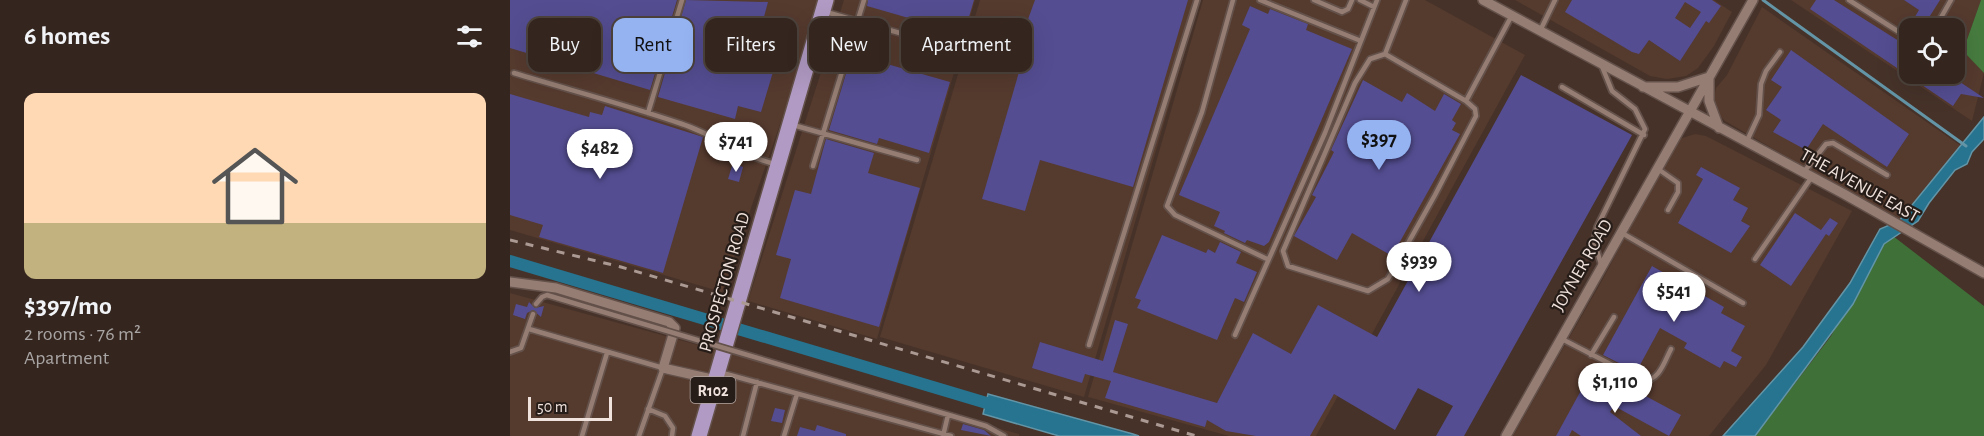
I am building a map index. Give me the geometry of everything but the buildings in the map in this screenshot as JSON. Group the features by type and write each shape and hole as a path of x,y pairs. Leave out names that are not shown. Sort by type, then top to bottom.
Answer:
{"main road":[{"name":"PROSPECTON ROAD","path":"699,436 825,5"}],"street":[{"name":"THE AVENUE EAST","path":"1483,0 1495,3 1512,16 1844,194 1984,273"},
{"name":"JOYNER ROAD","path":"1506,436 1601,264 1753,0"},
{"path":"1642,86 1678,87 1709,77 1709,101 1719,128"},
{"path":"510,282 556,288 669,322 675,328 663,368 717,376"}],"lane":[{"path":"648,113 682,0"},
{"path":"859,18 864,0"},
{"path":"1089,345 1197,0"},
{"path":"1233,0 1202,112 1167,206 1175,215 1267,259"},
{"path":"1260,0 1361,41"},
{"path":"1314,0 1342,12 1348,9 1352,0"},
{"path":"1360,0 1374,8"},
{"path":"1235,334 1325,133 1377,0"},
{"path":"1385,54 1406,0"},
{"path":"1540,31 1555,0"},
{"path":"1849,0 1899,32"},
{"path":"1941,18 1951,0"},
{"path":"825,5 852,18"},
{"path":"1466,102 1512,16"},
{"path":"1746,143 1759,115 1761,84 1766,71 1780,52"},
{"path":"1385,54 1466,102 1475,109 1474,123 1384,283 1368,291 1288,266 1283,251 1327,145 1364,68 1370,59 1385,54"},
{"path":"1601,64 1612,92 1635,109 1644,123 1644,135 1597,227 1594,240 1601,264"},
{"path":"514,72 708,134 743,154 778,165"},
{"path":"813,166 842,72"},
{"path":"1562,87 1644,135"},
{"path":"790,125 917,160"},
{"path":"1755,259 1826,144 1833,143 1887,175"},
{"path":"1657,168 1678,183 1678,192 1668,210"},
{"path":"1620,232 1743,303"},
{"path":"536,304 547,295 986,426 1004,436"},
{"path":"510,352 521,348 533,314"},
{"path":"1592,355 1614,317"},
{"path":"529,329 663,368 639,436"},
{"path":"1560,338 1634,377 1648,381 1658,375 1671,349"},
{"path":"582,436 607,353"},
{"path":"717,376 757,382 951,436"},
{"path":"743,436 757,382"},
{"path":"784,436 797,394"},
{"path":"648,408 665,416 673,428 672,436"},
{"path":"943,435 948,415"}],"shaded area":[{"path":"510,0 823,0 817,18 809,18 809,40 722,292 510,230"},
{"path":"844,0 975,0 970,18 901,18 901,72 954,72 877,339 748,301 821,72 889,72 889,18 838,18"},
{"path":"980,0 1200,0 1084,397 880,337 959,72 1032,72 1032,18 975,18"},
{"path":"1203,0 1425,0 1525,55 1316,436 1229,436 1088,397"},
{"path":"1515,0 1714,0 1732,12 1714,46 1698,68 1686,76 1667,79 1650,76"},
{"path":"1791,0 1981,0 1965,45 1965,18 1899,18 1899,72"},
{"path":"1762,7 1961,146 1898,221 1725,121 1715,111 1713,104 1716,88 1727,75"},
{"path":"1965,53 1984,73 1972,121 1917,84 1965,84"},
{"path":"1695,134 1706,136 1852,211 1766,365 1709,436 1513,436 1604,277 1673,146 1679,139"},
{"path":"510,293 1019,434 1019,436 510,436"}],"green space":[{"path":"1981,0 1984,0 1984,73 1965,53 1965,45"},
{"path":"1893,236 1984,306 1984,436 1755,436 1831,336 1884,243"}],"water":[{"path":"1984,117 1984,139 1972,152 1967,164 1955,170 1918,221 1884,244 1853,304 1755,436 1723,436 1803,347 1850,283 1880,229 1899,221"},
{"path":"988,394 1139,436 1059,436 983,414"}],"waterway":[{"path":"1763,0 1966,146"},
{"path":"510,261 1000,407"}],"railway":[{"path":"510,240 621,267 1196,436"}]}
